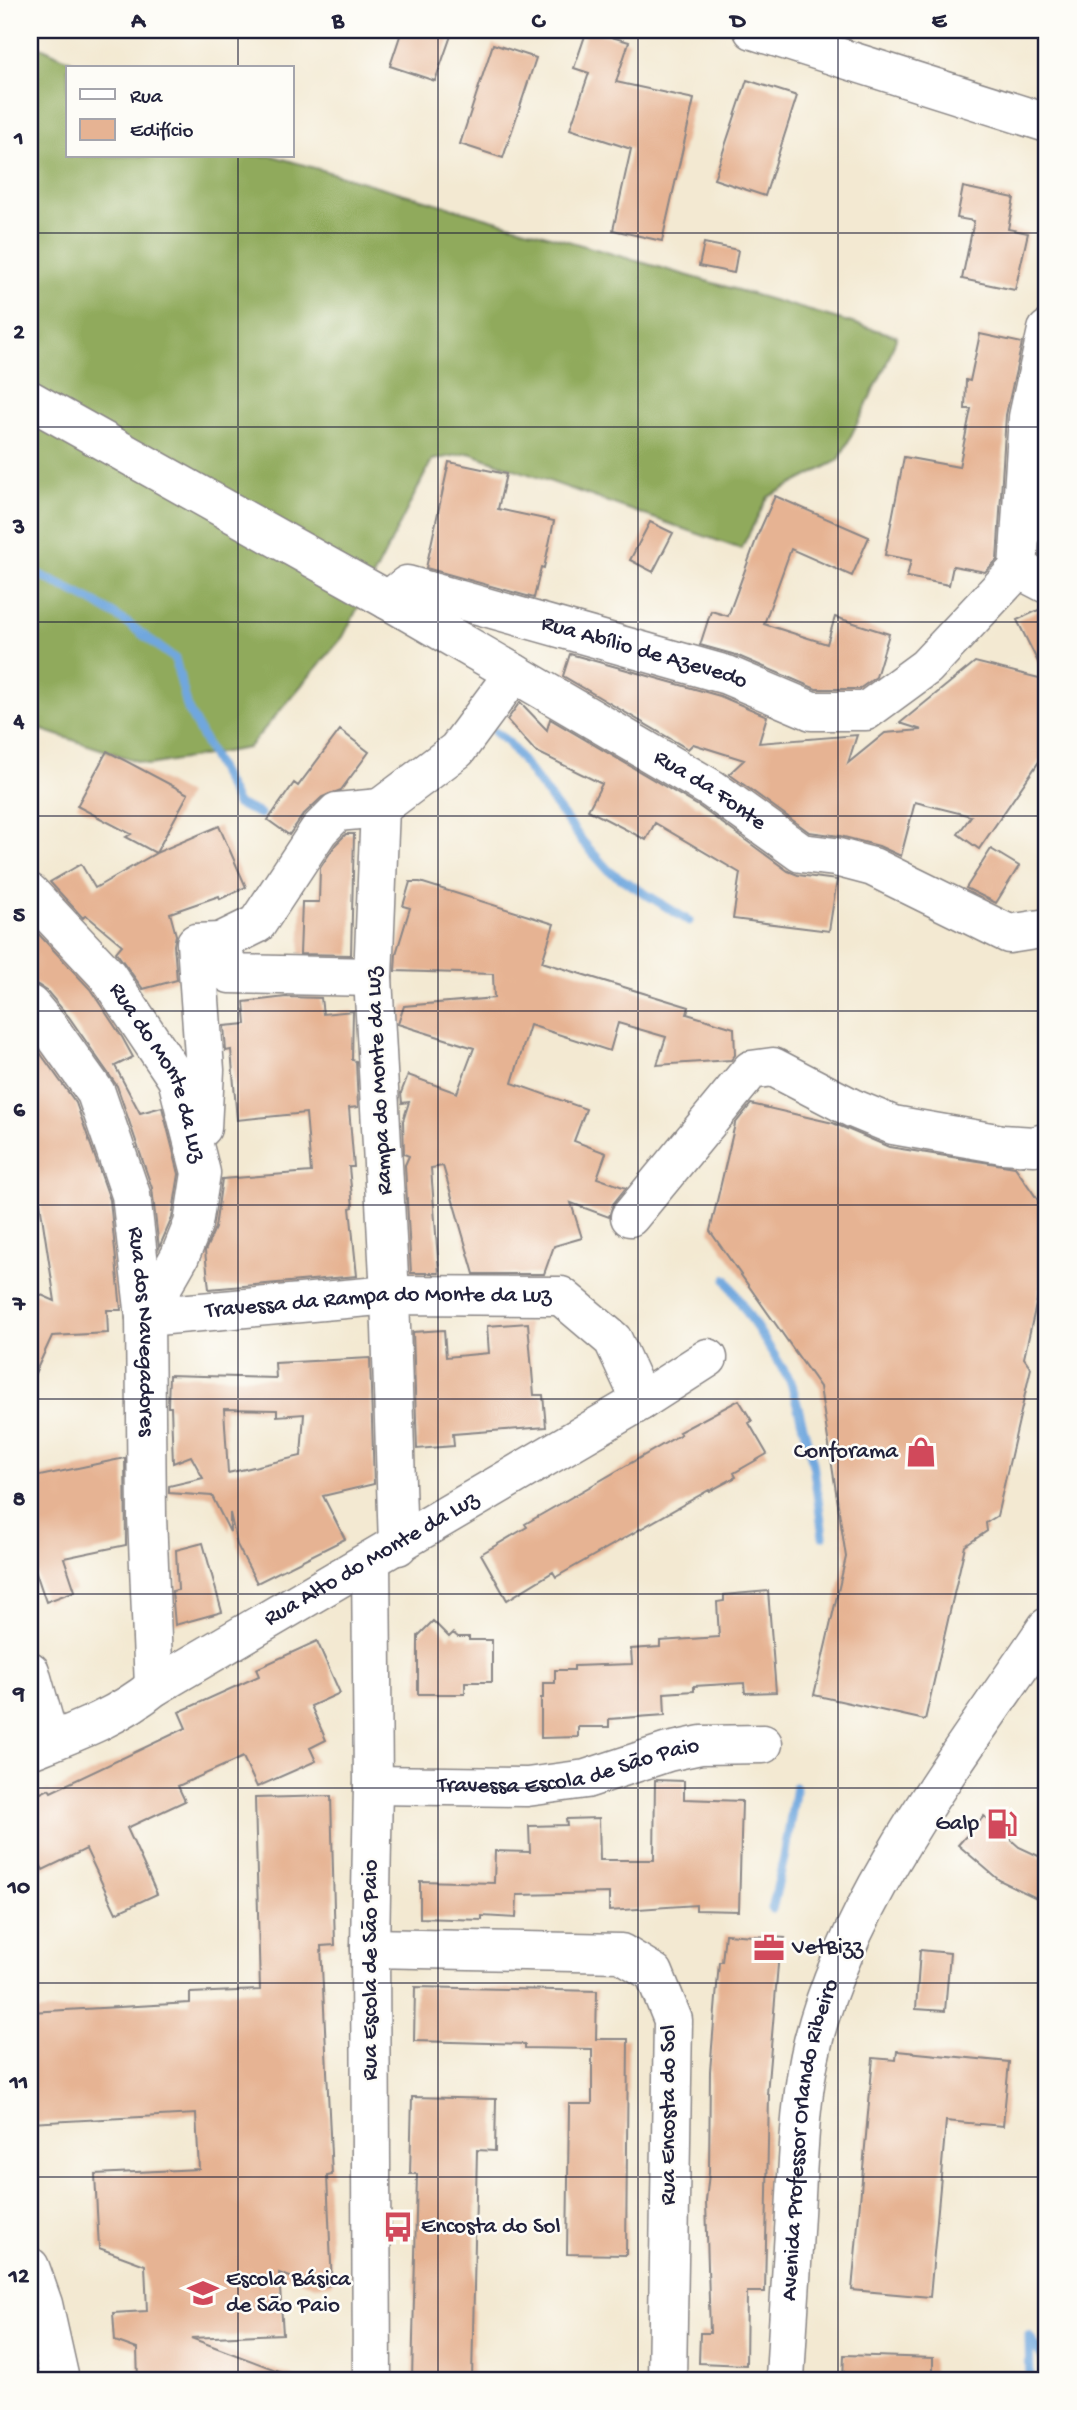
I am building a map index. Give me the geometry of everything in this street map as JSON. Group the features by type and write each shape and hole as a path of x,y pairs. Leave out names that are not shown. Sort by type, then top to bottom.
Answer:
{"street":[{"path":"753,30 1047,123"},
{"name":"Rua Abílio de Azevedo","path":"388,600 407,585 727,675 812,711 866,711 926,667 1033,576 1028,417 1047,330"},
{"path":"30,400 388,600"},
{"name":"Rua da Fonte","path":"388,600 706,786 801,853 835,857 873,867 1009,934 1047,928"},
{"path":"201,1173 205,1070 196,943 220,942 257,924 319,830 337,812 380,808 457,750 514,673"},
{"name":"Rampa do Monte da Luz","path":"380,808 373,977 390,1295 384,1553"},
{"name":"Rua do Monte da Luz","path":"30,893 107,975 177,1079 201,1173 193,1224 180,1256 145,1317"},
{"path":"220,942 230,974 373,977"},
{"name":"Rua dos Navegadores","path":"30,1005 96,1093 131,1195 145,1317 147,1517 154,1687"},
{"path":"630,1217 751,1070 760,1067 774,1067 852,1108 892,1125 1002,1144 1034,1146 1047,1142"},
{"name":"Travessa da Rampa do Monte da Luz","path":"145,1317 390,1295 561,1297 613,1340 641,1401"},
{"name":"Rua Alto do Monte da Luz","path":"40,1746 101,1721 138,1700 154,1687 641,1401 708,1358"},
{"name":"Rua Escola de São Paio","path":"372,2380 370,1948 373,1785 384,1553"},
{"name":"Avenida Professor Orlando Ribeiro","path":"785,2380 801,2125 809,2063 822,2011 849,1942 897,1853 1047,1627"},
{"path":"30,1671 40,1746"},
{"name":"Travessa Escola de São Paio","path":"373,1785 527,1787 586,1779 668,1752 701,1745 762,1744"},
{"name":"Rua Encosta do Sol","path":"370,1948 621,1953 654,1973 673,2020 667,2380"},
{"path":"30,2267 43,2304 60,2380"}],"green space":[{"path":"30,42 82,66 66,66 66,158 280,158 897,336 886,365 839,460 768,497 741,549 469,453 432,460 343,637 248,748 149,765 30,726"}],"building":[{"path":"402,30 453,30 435,81 390,66"},
{"path":"587,30 629,42 616,82 694,99 662,241 613,230 631,149 570,129 589,73 574,68"},
{"path":"493,44 536,58 503,158 460,144"},
{"path":"747,80 797,96 765,196 714,179"},
{"path":"963,187 1014,198 1008,229 1028,233 1015,290 962,279 974,221 957,218"},
{"path":"704,243 738,250 734,273 699,266"},
{"path":"980,334 1022,343 1006,415 997,560 985,572 953,566 949,585 907,577 911,560 885,555 904,457 959,467 971,409 965,409 966,380 970,381"},
{"path":"449,462 506,474 498,509 554,521 544,568 541,567 534,598 426,568"},
{"path":"775,496 869,537 852,576 791,549 764,624 827,644 835,617 889,634 876,677 859,689 816,689 736,655 700,645 711,611 728,616"},
{"path":"650,522 673,533 653,572 630,560"},
{"path":"1047,606 1047,680 1017,620"},
{"path":"570,654 720,696 767,716 759,743 857,735 848,763 885,733 922,730 900,723 975,662 1047,680 1047,750 979,849 958,834 971,816 915,802 901,856 879,846 840,836 809,832 729,774 744,760 693,744 688,749 563,676"},
{"path":"520,702 547,730 550,719 700,807 788,871 798,875 837,880 829,931 733,919 740,873 655,823 646,840 588,810 602,784 535,751 507,720"},
{"path":"340,730 369,752 341,790 322,797 303,815 289,835 268,820 294,783 298,786"},
{"path":"107,751 188,794 156,853 126,837 131,834 77,806"},
{"path":"219,826 246,887 220,899 219,896 170,913 176,935 174,945 177,980 143,989 116,952 122,945 86,915 83,918 50,882 81,864 95,888 156,853"},
{"path":"346,834 354,834 351,955 300,954 302,902 319,902 320,868"},
{"path":"991,849 1019,866 996,903 966,888"},
{"path":"410,882 420,882 554,924 542,962 689,1007 687,1014 734,1028 735,1055 731,1060 657,1065 666,1037 618,1023 610,1051 530,1025 512,1083 586,1109 574,1141 606,1153 597,1178 626,1188 613,1204 609,1217 571,1203 582,1238 554,1246 544,1274 474,1274 443,1166 431,1168 439,1273 411,1273 405,1165 409,1156 404,1154 403,1121 409,1102 402,1103 401,1093 408,1075 457,1093 474,1048 398,1024 404,1006 494,998 493,974 395,971 396,954 410,908 403,906"},
{"path":"30,925 90,989 122,1037 133,1057 115,1066 140,1113 162,1107 179,1174 172,1218 159,1248 152,1188 117,1086 69,1017 47,991 38,985 30,984"},
{"path":"286,997 321,998 323,1014 353,1011 352,1060 356,1061 358,1107 349,1108 354,1167 349,1167 357,1276 209,1289 205,1251 215,1228 222,1179 311,1172 306,1113 237,1120 231,1050 226,1051 224,1026 246,1024 244,1002"},
{"path":"30,1039 76,1103 110,1200 121,1310 107,1310 108,1333 52,1336 30,1384 30,1290 55,1301 40,1203 30,1200"},
{"name":"Conforama","path":"751,1104 833,1123 889,1147 1015,1167 1042,1206 1047,1221 1047,1256 1024,1358 1031,1368 997,1516 986,1523 987,1531 965,1546 925,1720 814,1695 846,1557 820,1387 710,1231 735,1124"},
{"path":"528,1323 534,1395 543,1395 546,1427 453,1434 454,1446 417,1449 413,1332 444,1330 446,1357 489,1353 487,1326"},
{"path":"370,1358 374,1484 323,1496 345,1539 257,1583 237,1545 230,1513 230,1532 212,1496 169,1493 169,1486 203,1478 191,1456 173,1463 171,1407 168,1407 169,1375 276,1378 275,1363","holes":["224,1409 277,1410 277,1416 304,1414 301,1456 228,1473"]},
{"path":"739,1400 767,1454 734,1473 736,1477 556,1577 553,1572 507,1600 481,1554 527,1527 525,1524 681,1434 679,1432"},
{"path":"125,1458 126,1545 64,1558 75,1591 46,1602 30,1555 30,1478"},
{"path":"203,1543 222,1612 175,1625 172,1591 178,1590 176,1550"},
{"path":"768,1591 776,1692 745,1693 744,1683 694,1686 694,1691 664,1693 665,1715 609,1719 609,1727 578,1727 578,1737 541,1738 543,1683 555,1683 555,1670 574,1670 574,1666 632,1664 631,1649 660,1647 660,1641 719,1637 717,1602 724,1601 724,1595"},
{"path":"433,1621 449,1637 453,1633 458,1637 469,1637 469,1640 492,1640 492,1682 465,1682 465,1694 418,1694 418,1636"},
{"path":"317,1641 340,1693 311,1706 326,1740 310,1748 316,1761 257,1787 243,1757 178,1786 185,1801 127,1828 157,1894 116,1913 86,1849 43,1870 37,1859 30,1862 30,1798 49,1789 51,1792 186,1728 179,1712 259,1676 256,1669"},
{"path":"655,1780 684,1781 684,1799 742,1801 739,1911 696,1910 696,1905 609,1911 609,1893 517,1895 516,1918 420,1918 420,1881 494,1883 495,1851 530,1852 529,1826 567,1825 566,1819 599,1818 600,1860 654,1860"},
{"path":"331,1796 335,1945 321,1946 332,2175 327,2176 332,2285 315,2286 279,2273 283,2334 191,2338 297,2380 138,2380 137,2349 115,2341 113,2313 147,2311 145,2265 99,2248 95,2174 199,2169 196,2114 30,2123 30,2012 190,2003 190,1993 260,1990 255,1798"},
{"path":"984,1816 1019,1847 1047,1860 1047,1903 999,1880 958,1845"},
{"path":"725,1934 785,1938 779,1953 767,2094 765,2292 747,2292 746,2365 699,2363 700,2333 710,2333 706,2201 709,2173 710,2071 719,1962 722,1962"},
{"path":"920,1950 950,1953 945,2011 916,2009"},
{"path":"415,1987 597,1991 596,2039 628,2039 626,2255 567,2254 569,2104 592,2104 592,2049 414,2041"},
{"path":"897,2051 1009,2062 1003,2126 946,2121 930,2297 852,2290 873,2058 896,2060"},
{"path":"412,2097 496,2099 495,2151 477,2150 472,2380 412,2380 417,2174 410,2174"},
{"path":"844,2355 933,2358 933,2380 843,2380"}],"waterway":[{"path":"30,570 96,603 175,659 188,709 237,804 260,814"},
{"path":"495,732 508,742 583,842 609,871 689,921"},
{"path":"726,1279 791,1382 813,1463 823,1536"},
{"path":"772,1909 796,1787"},
{"path":"1029,2336 1030,2380"},
{"path":"1029,2336 1047,2364"}],"place":[{"name":"Conforama","path":"921,1452"},
{"name":"Galp","path":"1002,1824"},
{"name":"VetBizz","path":"769,1948"},
{"name":"Encosta do Sol","path":"398,2227"},
{"name":"Escola Básica de São Paio","path":"203,2293"}]}
